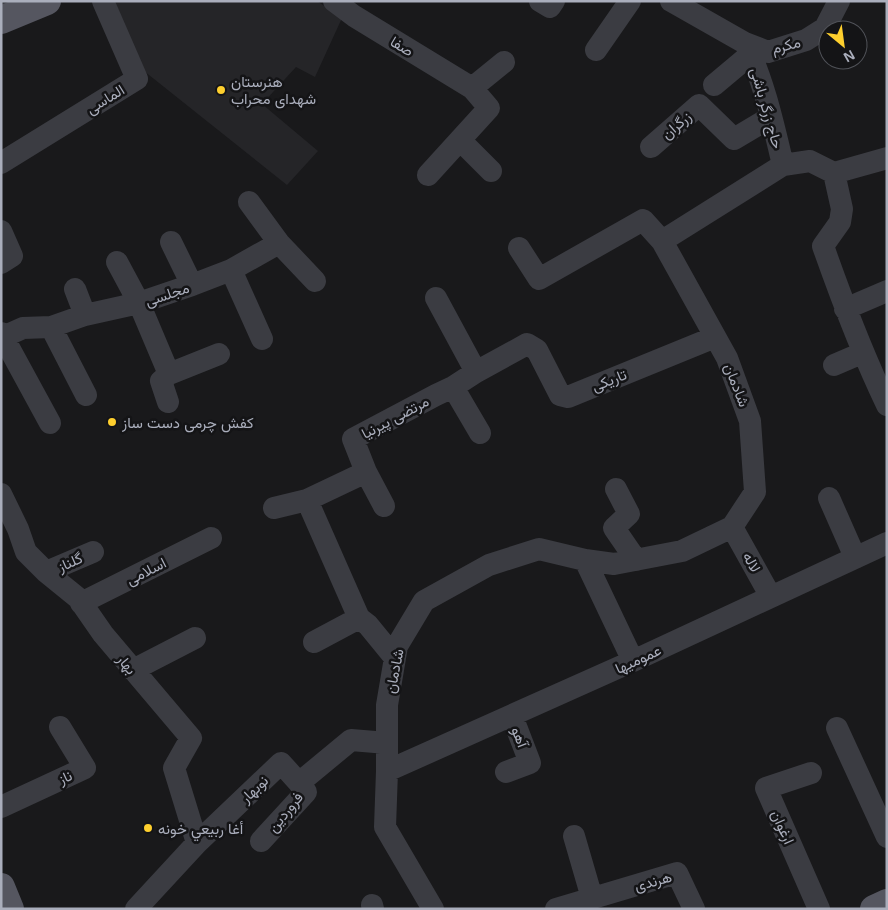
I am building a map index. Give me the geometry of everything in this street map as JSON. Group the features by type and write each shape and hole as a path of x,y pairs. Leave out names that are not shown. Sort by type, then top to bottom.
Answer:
{"main road":[{"path":"1,20 47,1"},
{"path":"1,887 10,909"},
{"path":"874,909 887,903"}],"street":[{"path":"1,4 8,1"},
{"name":"الماسی","path":"1,163 137,79 103,1"},
{"name":"صفا","path":"334,1 354,16 472,88 489,108 460,140"},
{"path":"540,1 550,7 554,1"},
{"path":"596,50 630,1"},
{"name":"مکرم","path":"748,48 768,52 806,40 825,28 839,1"},
{"path":"678,3 748,48 714,85"},
{"name":"حاج زرگر باشی","path":"748,48 771,117 783,165 810,161 834,173"},
{"path":"472,88 504,62"},
{"name":"زرگران","path":"651,146 698,105 734,139 771,117"},
{"path":"428,175 460,140 491,171"},
{"path":"887,158 834,173 842,209 841,216 840,222 823,246 862,353 887,405"},
{"path":"662,240 783,165"},
{"path":"249,202 279,243 315,281"},
{"name":"شادمان","path":"433,909 385,827 388,771 387,705 397,646 424,601 489,565 539,549 585,560 614,564 682,551 732,527 754,492 750,421 727,358 662,240 643,220 540,279 519,248"},
{"path":"1,231 12,256 1,263"},
{"path":"171,242 192,285"},
{"name":"مجلسی","path":"2,336 23,328 51,327 85,315 139,303 231,270 279,243"},
{"path":"118,262 139,303 168,374"},
{"path":"231,270 262,338"},
{"path":"75,289 85,315"},
{"path":"845,309 887,291"},
{"path":"436,298 476,372"},
{"path":"51,327 86,395"},
{"path":"2,336 50,423"},
{"name":"تاریکی","path":"527,344 537,350 560,395 568,397 715,337"},
{"name":"مرتضی پیرنیا","path":"366,472 353,439 436,394 453,387 527,344"},
{"path":"834,365 862,353"},
{"path":"168,402 160,381 168,374 219,354"},
{"path":"453,387 480,433"},
{"path":"274,508 307,500 366,472 384,506"},
{"path":"616,489 629,514 614,528 636,560"},
{"name":"بهار","path":"2,497 26,552 46,572 78,598 133,670 191,738 174,768 197,843"},
{"path":"829,498 854,557"},
{"path":"307,500 359,618 368,625 395,658"},
{"name":"لاله","path":"732,527 771,597"},
{"name":"اسلامی","path":"81,603 211,538"},
{"name":"عمومیها","path":"388,771 633,661 887,543"},
{"name":"گلناز","path":"46,572 93,552"},
{"path":"585,560 633,661"},
{"path":"314,642 359,618"},
{"path":"133,670 195,638"},
{"name":"آهو","path":"506,772 530,763 512,716"},
{"name":"ناز","path":"1,807 85,768 60,728"},
{"path":"837,728 887,837"},
{"path":"299,783 350,740 387,743"},
{"name":"نوبهار","path":"136,909 197,843 280,763 299,783"},
{"name":"ارغوان","path":"811,773 766,788 819,909"},
{"name":"فروردین","path":"261,841 306,792 299,783"},
{"path":"574,836 592,898"},
{"name":"هرندی","path":"556,909 678,873 694,909"}],"shaded area":[{"name":"هنرستان شهدای محراب","path":"113,1 317,1 342,18 315,77 296,67 262,104 318,151 287,185 144,71"}],"place":[{"name":"هنرستان شهدای محراب","path":"221,90"},
{"name":"کفش چرمی دست ساز","path":"112,422"},
{"name":"أغا ربيعي خونه","path":"148,828"}]}
